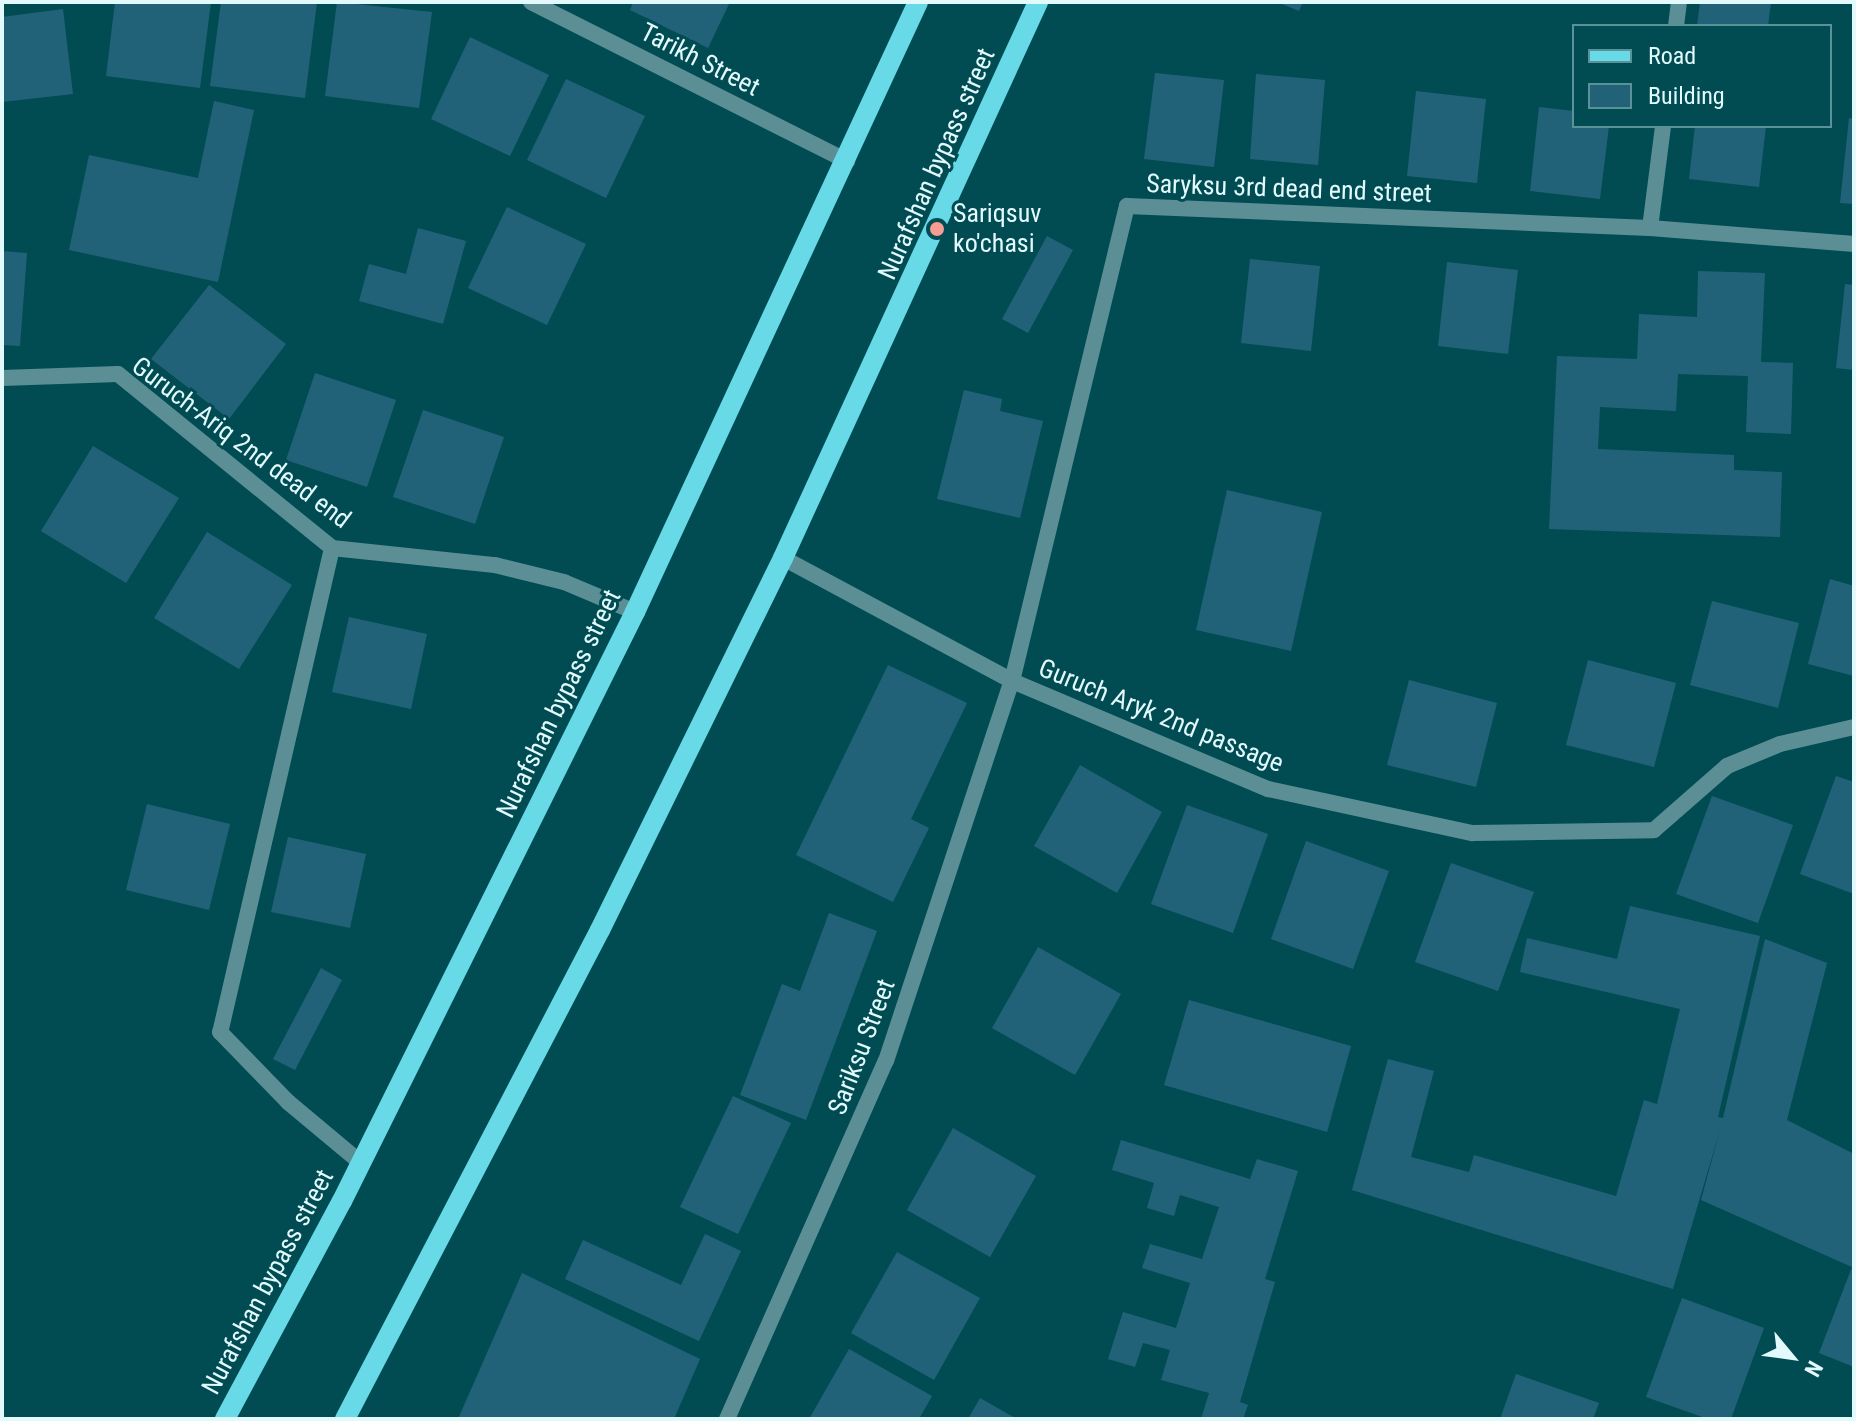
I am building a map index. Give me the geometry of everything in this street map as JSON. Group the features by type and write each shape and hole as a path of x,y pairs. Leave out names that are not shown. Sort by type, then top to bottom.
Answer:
{"main road":[{"name":"Nurafshan bypass street","path":"225,1419 361,1163 635,612 847,161 918,2"},
{"name":"Nurafshan bypass street","path":"345,1419 600,930 783,558 1038,2"}],"street":[{"name":"Tarikh Street","path":"531,2 847,161"},
{"path":"1676,24 1679,2"},
{"path":"1663,128 1650,228 1854,244"},
{"name":"Saryksu 3rd dead end street","path":"1012,681 1127,206 1650,228"},
{"name":"Guruch-Ariq 2nd dead end","path":"2,378 118,374 332,548 495,565 564,582 635,612"},
{"path":"332,548 220,1032 288,1102 361,1163"},
{"name":"Guruch Aryk 2nd passage","path":"783,558 1012,681 1268,789 1472,833 1654,830 1727,766 1780,744 1854,727"},
{"name":"Sariksu Street","path":"727,1419 886,1061 1012,681"}],"building":[{"path":"115,2 211,2 200,88 106,76"},
{"path":"221,2 317,2 305,98 210,86"},
{"path":"337,2 432,12 419,108 325,96"},
{"path":"633,2 730,2 708,48 630,10"},
{"path":"1277,2 1303,2 1299,11"},
{"path":"1700,2 1771,2 1768,24 1697,24"},
{"path":"63,9 73,94 2,102 2,17"},
{"path":"470,37 549,75 510,156 431,119"},
{"path":"1155,73 1224,80 1214,167 1144,159"},
{"path":"1256,74 1325,80 1318,165 1250,159"},
{"path":"566,79 645,116 606,198 527,160"},
{"path":"1416,91 1486,99 1477,183 1407,176"},
{"path":"214,101 254,110 218,282 69,250 89,155 198,178"},
{"path":"1539,107 1572,111 1572,128 1609,128 1600,199 1530,191"},
{"path":"1849,118 1854,119 1854,204 1840,203"},
{"path":"1695,128 1766,128 1759,187 1689,179"},
{"path":"507,207 586,244 547,325 468,288"},
{"path":"418,228 466,241 443,324 359,301 369,264 406,274"},
{"path":"1047,236 1073,250 1028,333 1002,319"},
{"path":"2,251 27,253 20,346 2,345"},
{"path":"1250,259 1320,266 1311,351 1241,343"},
{"path":"1447,262 1518,270 1508,354 1438,346"},
{"path":"1698,271 1765,273 1761,362 1793,363 1791,434 1746,432 1748,376 1678,374 1676,411 1600,407 1598,449 1734,455 1734,470 1782,472 1780,537 1549,529 1557,356 1637,359 1639,314 1697,317"},
{"path":"1845,284 1854,285 1854,370 1836,368"},
{"path":"209,285 286,344 229,419 151,359"},
{"path":"315,373 396,400 367,487 286,460"},
{"path":"964,390 1002,399 1000,411 1043,421 1020,518 937,499"},
{"path":"423,410 504,437 475,524 393,497"},
{"path":"93,446 179,498 126,583 41,531"},
{"path":"1227,490 1322,512 1291,651 1196,630"},
{"path":"207,532 292,585 239,669 154,618"},
{"path":"1830,579 1854,586 1854,676 1808,664"},
{"path":"1712,601 1799,623 1778,708 1690,685"},
{"path":"349,617 427,634 411,709 332,692"},
{"path":"1588,660 1676,683 1654,767 1566,745"},
{"path":"888,665 967,703 911,819 929,828 893,902 796,855"},
{"path":"1409,680 1497,703 1476,787 1387,765"},
{"path":"1080,765 1162,812 1117,893 1034,846"},
{"path":"1836,776 1854,782 1854,894 1800,874"},
{"path":"1712,796 1793,825 1758,923 1676,894"},
{"path":"147,804 230,824 209,910 126,890"},
{"path":"1187,805 1268,834 1233,933 1151,904"},
{"path":"288,837 366,854 350,928 271,912"},
{"path":"1306,841 1389,871 1353,969 1271,939"},
{"path":"1451,863 1534,892 1498,991 1415,962"},
{"path":"1630,906 1760,936 1718,1117 1723,1118 1765,939 1827,963 1787,1120 1854,1154 1854,1367 1819,1353 1852,1267 1701,1200 1720,1130 1673,1289 1352,1190 1388,1059 1434,1071 1411,1157 1469,1172 1474,1155 1616,1196 1644,1100 1657,1104 1680,1009 1520,972 1527,938 1617,959"},
{"path":"829,913 877,931 806,1120 740,1095 782,984 800,991"},
{"path":"1038,947 1121,994 1075,1075 992,1028"},
{"path":"321,968 342,980 295,1070 273,1059"},
{"path":"1189,1000 1351,1046 1327,1132 1164,1085"},
{"path":"733,1096 791,1123 738,1234 680,1207"},
{"path":"953,1128 1036,1176 990,1257 907,1210"},
{"path":"1121,1140 1250,1179 1257,1159 1298,1171 1265,1279 1275,1282 1240,1402 1248,1405 1243,1419 1201,1419 1209,1393 1161,1380 1170,1350 1143,1343 1135,1367 1108,1359 1123,1312 1176,1328 1190,1283 1142,1268 1150,1244 1202,1259 1219,1207 1180,1195 1174,1216 1147,1208 1154,1183 1112,1170"},
{"path":"705,1234 741,1251 699,1341 565,1279 583,1240 681,1285"},
{"path":"897,1252 980,1298 934,1380 851,1333"},
{"path":"522,1273 700,1359 674,1419 458,1419"},
{"path":"1682,1298 1764,1328 1731,1419 1708,1419 1646,1397"},
{"path":"849,1349 932,1396 919,1419 809,1419"},
{"path":"1516,1374 1599,1403 1593,1419 1500,1419"},
{"path":"980,1398 1017,1419 968,1419"}],"place":[{"name":"Sariqsuv ko'chasi","path":"937,229"}]}
